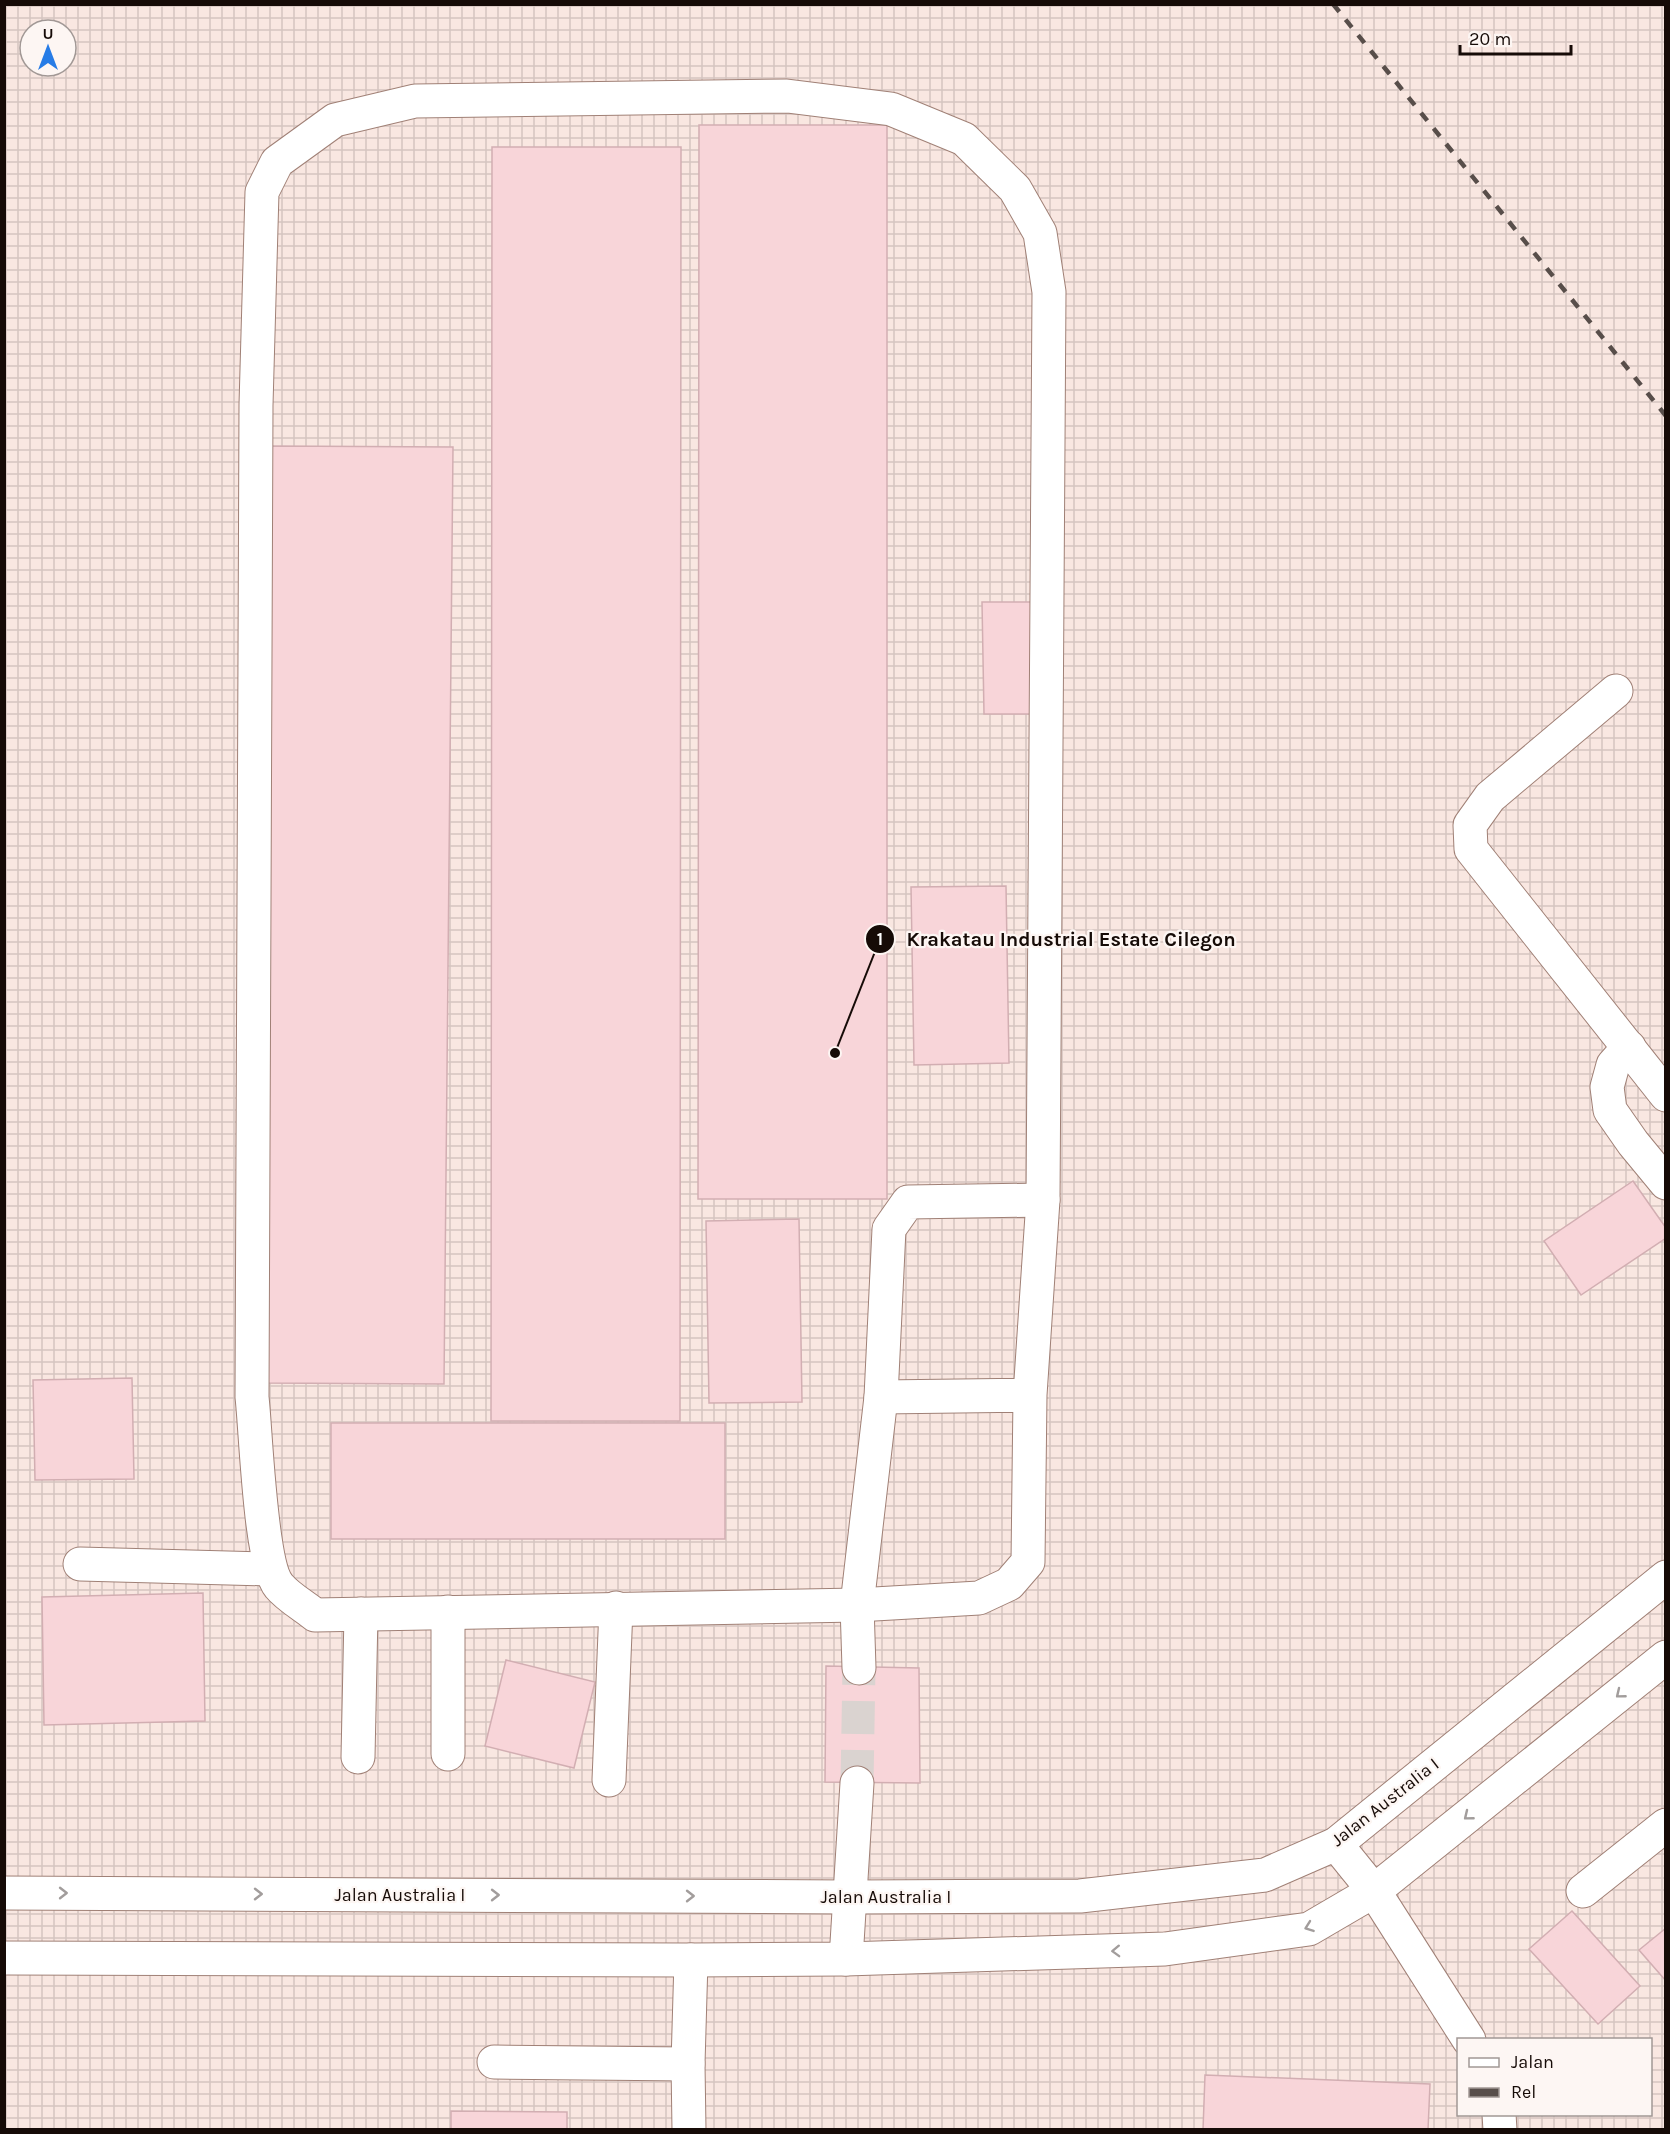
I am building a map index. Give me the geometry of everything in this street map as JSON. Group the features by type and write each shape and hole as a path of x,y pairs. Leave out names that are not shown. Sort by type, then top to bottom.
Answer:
{"lane":[{"path":"787,96 891,109 902,113 964,139 1015,189 1040,233 1049,292 1044,1200 1030,1395 1028,1562 1009,1584 979,1598 857,1605 315,1615 279,1586 270,1569 265,1542 252,1397 256,405 262,192 277,162 335,120 415,101 787,96"},
{"path":"1616,691 1490,797 1470,825 1472,849 1665,1095"},
{"path":"1629,1047 1613,1065 1607,1087 1610,1110 1665,1183"},
{"path":"859,1668 857,1605 881,1397 889,1229 908,1202 1044,1200"},
{"path":"881,1397 1030,1395"},
{"path":"80,1564 270,1569"},
{"name":"Jalan Australia I","path":"4,1893 1080,1896 1264,1875 1336,1844 1665,1577"},
{"path":"609,1780 616,1608"},
{"path":"448,1612 448,1754"},
{"path":"358,1757 361,1614"},
{"path":"4,1958 846,1959 1165,1950 1309,1929 1374,1891 1665,1657"},
{"path":"846,1959 857,1783"},
{"path":"1584,1891 1665,1826"},
{"path":"1336,1844 1374,1891 1468,2038"},
{"path":"689,2130 688,2064 692,1960"},
{"path":"494,2062 688,2064"}],"shaded area":[{"path":"5,5 1665,5 1665,2129 5,2129"}],"building":[{"path":"699,125 887,125 887,1199 698,1199"},
{"path":"492,147 681,147 680,1421 491,1421"},
{"path":"272,446 453,447 444,1384 263,1383"},
{"path":"982,602 1032,602 1035,714 984,714"},
{"path":"1006,886 1009,1063 914,1065 911,887"},
{"path":"1633,1181 1666,1228 1666,1238 1581,1295 1544,1241"},
{"path":"799,1219 802,1402 709,1403 706,1221"},
{"path":"132,1378 134,1479 35,1480 33,1380"},
{"path":"331,1423 725,1423 725,1539 331,1539"},
{"path":"203,1593 205,1721 44,1725 42,1597"},
{"path":"506,1660 595,1682 574,1768 485,1746"},
{"path":"826,1666 919,1668 920,1783 825,1782"},
{"path":"1572,1911 1640,1986 1598,2024 1529,1949"},
{"path":"1666,1928 1666,1981 1639,1950"},
{"path":"1205,2075 1430,2084 1428,2130 1203,2130"},
{"path":"451,2111 567,2112 567,2130 451,2130"}],"tunnel":[{"path":"857,1783 859,1668"}],"railway":[{"path":"1333,4 1666,416"}],"place":[{"name":"Krakatau Industrial Estate Cilegon","path":"835,1053"}]}
